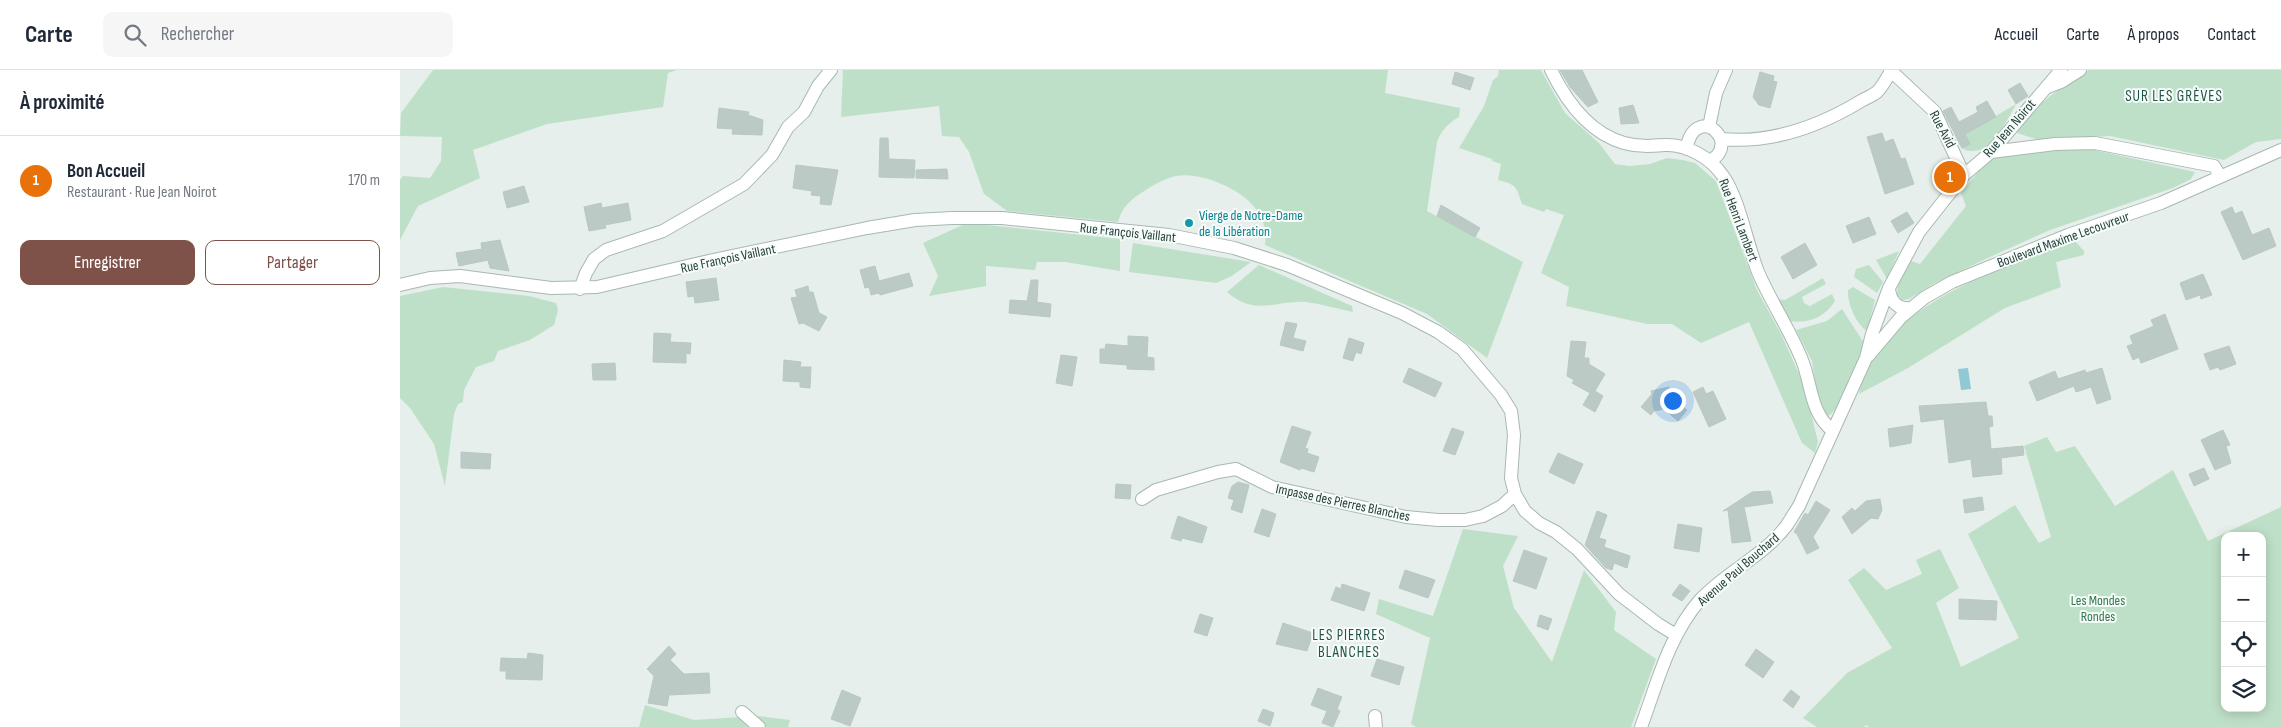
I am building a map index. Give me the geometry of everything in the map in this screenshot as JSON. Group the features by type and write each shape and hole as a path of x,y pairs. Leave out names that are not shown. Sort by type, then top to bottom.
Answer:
{"street":[{"path":"580,289 594,259 606,250 663,231 744,184 772,155 788,127 804,112 818,86 831,70"},
{"name":"Rue Henri Lambert","path":"1551,70 1578,112 1605,135 1635,146 1666,145 1687,149 1709,161 1728,183 1758,270 1802,359 1817,412 1823,423 1833,431"},
{"path":"1709,127 1716,93 1726,70"},
{"name":"Rue Jean Noirot","path":"1866,358 1872,334 1890,288 1919,232 1964,175 1990,152 2061,70"},
{"path":"2045,88 2061,82 2080,70"},
{"path":"1721,139 1767,138 1819,124 1872,96 1894,71"},
{"name":"Rue Avid","path":"1894,71 1935,112 1964,175"},
{"path":"1687,149 1687,141 1693,131 1709,127 1719,133 1721,139 1721,151 1709,161"},
{"path":"1990,152 2055,144 2095,143 2214,166 2220,176"},
{"name":"Boulevard Maxime Lecouvreur","path":"1866,358 1901,317 1952,282 2068,235 2161,203 2281,150"},
{"name":"Rue François Vaillant","path":"400,285 430,278 460,276 532,286 580,289 619,284 713,260 858,230 929,219 1011,219 1169,235 1215,244 1287,264 1402,313 1438,332 1462,349 1494,386 1511,411 1514,435 1510,469 1516,494 1532,518 1556,532 1577,549 1619,594 1658,624 1676,635"},
{"path":"1890,288 1890,296 1894,303 1901,308 1912,308"},
{"name":"Avenue Paul Bouchard","path":"1641,727 1676,635 1690,612 1711,590 1758,553 1786,526 1810,482 1866,358"},
{"name":"Impasse des Pierres Blanches","path":"1142,499 1164,487 1236,469 1272,487 1406,517 1438,520 1465,520 1483,516 1502,506 1516,494"},
{"path":"742,712 758,727"}],"green space":[{"path":"433,70 677,70 668,73 663,107 547,124 473,150 480,178 418,206 400,240 400,180 403,176 430,178 441,161 442,137 400,136 401,113"},
{"path":"843,70 1388,70 1385,93 1460,108 1459,117 1445,128 1437,142 1427,211 1523,262 1487,358 1427,314 1265,245 1264,224 1252,204 1233,190 1210,179 1198,176 1176,176 1153,185 1130,202 1124,209 1118,222 1007,211 984,194 969,152 959,137 942,136 939,106 841,117"},
{"path":"1499,70 1541,70 1565,113 1599,143 1615,164 1629,166 1650,164 1667,158 1683,160 1695,163 1716,181 1757,290 1781,334 1804,385 1818,442 1815,453 1802,443 1749,322 1701,343 1672,324 1647,324 1566,306 1569,287 1541,273 1564,215 1546,209 1544,212 1522,204 1515,187 1498,180 1501,164 1459,148 1484,106 1493,80 1498,76"},
{"path":"2089,70 2281,70 2281,139 2256,142 2224,160 2110,136 2039,140 2017,133 2031,113 2049,97"},
{"path":"2016,104 1999,133 1986,147 1971,151 1960,146 1957,139"},
{"path":"2051,149 2094,150 2195,172 2191,179 2173,188 2050,230 1935,283 1909,299 1902,300 1897,295 1898,279 1907,262 1911,261 1920,264 1966,206 1961,193 1985,163 1995,158"},
{"path":"967,223 1120,239 1120,271 1065,262 1037,262 1035,270 986,266 986,286 929,296 938,276 923,243"},
{"path":"2074,240 2084,251 2084,255 2056,262 2061,287 2005,308 1908,368 1859,394 1870,363 1890,337 1916,314 1946,295 1979,278"},
{"path":"1133,243 1251,262 1232,276 1216,283 1129,272"},
{"path":"1899,251 1887,279 1876,260"},
{"path":"1259,265 1352,306 1353,312 1306,302 1257,306 1237,300 1227,292"},
{"path":"1869,265 1883,282 1877,293 1854,277 1856,269"},
{"path":"1823,278 1826,284 1802,297 1804,303 1810,306 1832,294 1835,301 1831,307 1821,316 1809,320 1802,322 1788,321 1777,299 1785,300"},
{"path":"443,287 529,296 556,303 558,310 554,325 530,340 498,351 494,361 476,367 464,390 463,402 458,404 454,414 445,486 434,444 410,408 400,398 400,296"},
{"path":"1853,287 1875,300 1867,331 1859,323 1851,307 1848,290"},
{"path":"1842,309 1864,343 1845,393 1834,411 1828,416 1823,414 1817,397 1812,361 1796,330 1827,321"},
{"name":"Les Mondes Rondes","path":"2047,437 2056,452 2075,446 2115,506 2173,470 2208,541 2221,535 2221,712 2266,712 2266,532 2227,532 2281,507 2281,727 1869,727 1866,725 1864,727 1817,727 1803,718 1847,673 1892,648 1848,580 1864,568 1886,590 1922,574 1916,560 1940,549 1959,588 1936,603 1961,667 2019,638 1968,534 2015,505 2039,543 2051,537 2024,446"},
{"path":"1463,529 1518,536 1503,566 1514,608 1552,662 1584,570 1616,612 1614,630 1656,659 1631,727 1416,727 1411,724 1430,638 1376,614 1379,599 1433,616"},
{"path":"645,705 694,720 757,716 790,720 788,727 639,727"}],"water":[{"path":"1968,368 1971,389 1961,390 1958,369"}],"building":[{"path":"1560,70 1582,70 1598,102 1588,107 1570,87"},
{"path":"1455,72 1474,78 1470,90 1452,84"},
{"path":"1760,72 1774,76 1773,81 1777,82 1770,108 1759,105 1753,97"},
{"path":"2020,83 2028,96 2016,104 2008,90"},
{"path":"1987,101 1996,117 1965,134 1970,144 1962,148 1943,111 1951,107 1959,122 1978,112 1976,107"},
{"path":"1633,105 1639,123 1621,124 1619,108"},
{"path":"719,108 749,112 748,115 763,120 762,135 732,134 733,129 717,128"},
{"path":"1882,133 1885,142 1893,139 1901,159 1905,158 1914,184 1885,194 1867,137"},
{"path":"880,138 888,138 889,159 915,160 914,178 879,177"},
{"path":"796,165 838,170 831,205 820,204 821,196 811,195 812,191 793,188"},
{"path":"947,169 948,179 916,178 916,170"},
{"path":"524,186 529,202 507,208 503,192"},
{"path":"601,203 602,208 628,203 631,220 605,225 606,228 589,231 584,207"},
{"path":"1441,205 1480,228 1475,237 1437,216"},
{"path":"2232,207 2235,214 2242,211 2252,235 2269,228 2276,246 2243,260 2221,212"},
{"path":"1907,212 1914,223 1898,233 1891,221"},
{"path":"1869,217 1876,234 1853,243 1846,226"},
{"path":"500,240 509,271 490,268 488,260 459,266 456,253 482,249 481,243"},
{"path":"1805,243 1817,265 1793,279 1781,257"},
{"path":"875,266 879,281 909,273 913,286 880,295 879,293 871,295 869,287 865,288 860,270"},
{"path":"2203,274 2212,295 2201,299 2200,295 2186,300 2180,283"},
{"path":"716,278 719,300 695,303 694,296 688,297 686,282"},
{"path":"1031,280 1038,280 1037,302 1051,304 1050,317 1009,313 1010,300 1027,301"},
{"path":"808,286 809,292 813,292 819,313 827,317 819,331 803,323 799,324 791,298 797,297 795,290"},
{"path":"2165,314 2178,349 2141,363 2139,357 2133,360 2127,346 2133,344 2130,336 2154,326 2151,320"},
{"path":"1286,322 1297,324 1293,338 1306,341 1303,351 1280,345"},
{"path":"654,333 671,334 670,342 691,343 690,354 686,353 686,363 653,362"},
{"path":"1128,336 1148,337 1147,357 1154,358 1154,370 1127,369 1127,365 1100,363 1100,349 1105,349 1106,344 1128,346"},
{"path":"1349,338 1364,343 1361,354 1356,352 1353,361 1343,358"},
{"path":"1571,341 1586,342 1584,358 1589,358 1589,364 1605,374 1595,391 1603,396 1595,412 1583,405 1590,393 1572,383 1574,380 1567,376"},
{"path":"2229,346 2236,364 2220,370 2218,367 2210,370 2204,354"},
{"path":"1061,355 1077,357 1072,386 1056,383"},
{"path":"784,360 801,362 800,367 811,367 810,388 800,387 800,382 783,381"},
{"path":"615,363 616,380 593,380 592,364"},
{"path":"1409,368 1442,383 1435,397 1403,382"},
{"path":"2102,368 2111,399 2097,404 2091,387 2076,392 2074,386 2037,401 2029,382 2055,371 2058,379 2085,370 2086,373"},
{"path":"1669,387 1672,402 1675,400 1687,410 1678,421 1664,409 1654,411 1651,415 1641,407 1652,394 1651,391"},
{"path":"1703,387 1706,394 1713,391 1726,419 1709,427 1693,392"},
{"path":"1986,402 1988,416 1992,416 1993,426 1989,427 1991,449 2023,446 2024,455 2001,458 2002,474 1973,477 1971,459 1949,463 1944,419 1921,422 1919,406"},
{"path":"1913,425 1911,443 1890,447 1888,429"},
{"path":"1292,426 1311,432 1305,448 1308,449 1307,453 1319,457 1314,472 1301,468 1300,470 1280,462"},
{"path":"1452,428 1464,432 1455,455 1443,451"},
{"path":"2223,430 2230,445 2226,446 2231,463 2215,470 2201,440"},
{"path":"461,452 491,454 490,469 461,468"},
{"path":"1558,453 1583,464 1574,484 1549,472"},
{"path":"2204,468 2209,479 2194,486 2189,474"},
{"path":"1238,482 1249,485 1242,513 1231,509 1234,500 1228,498 1232,486"},
{"path":"1116,484 1131,485 1130,499 1115,498"},
{"path":"1770,491 1773,503 1744,507 1751,541 1732,543 1728,510 1723,511 1752,492"},
{"path":"1982,497 1984,510 1965,513 1963,500"},
{"path":"1880,499 1882,510 1878,519 1871,518 1852,534 1842,517 1852,508 1855,511 1866,501"},
{"path":"1816,501 1830,510 1813,537 1819,548 1807,554 1797,534 1794,532 1805,513 1808,515"},
{"path":"1262,509 1276,514 1269,537 1254,532"},
{"path":"1597,511 1607,515 1599,538 1606,540 1604,547 1630,556 1627,568 1614,563 1612,570 1606,568 1585,545"},
{"path":"1178,516 1207,527 1202,543 1182,538 1181,541 1171,538"},
{"path":"1678,524 1702,528 1699,552 1674,548"},
{"path":"1524,550 1547,558 1536,589 1513,581"},
{"path":"1405,570 1435,580 1428,598 1399,588"},
{"path":"1342,584 1370,593 1364,611 1331,600 1336,587 1341,589"},
{"path":"1680,584 1690,591 1682,601 1672,595"},
{"path":"1959,599 1997,601 1996,620 1959,619"},
{"path":"1200,614 1213,618 1207,636 1194,632"},
{"path":"1540,615 1552,619 1548,630 1537,626"},
{"path":"1283,623 1313,633 1307,651 1276,644"},
{"path":"669,646 676,654 670,660 684,674 709,673 710,693 669,695 667,706 648,703 654,676 647,669"},
{"path":"1756,649 1774,662 1763,678 1745,665"},
{"path":"528,653 543,655 542,680 506,679 506,671 500,671 501,658 527,659"},
{"path":"1377,659 1404,667 1399,685 1371,676"},
{"path":"1318,688 1342,697 1337,709 1340,711 1333,727 1322,723 1327,711 1311,705"},
{"path":"842,690 861,698 850,726 831,719"},
{"path":"1791,690 1800,697 1793,708 1783,700"},
{"path":"1263,709 1274,713 1270,726 1258,721"}],"place":[{"name":"Bon Accueil","path":"1950,177"},
{"name":"Vierge de Notre-Dame de la Libération","path":"1189,223"}],"district":[{"name":"SUR LES GRÈVES","path":"2174,96"},
{"name":"LES PIERRES BLANCHES","path":"1349,644"}]}
